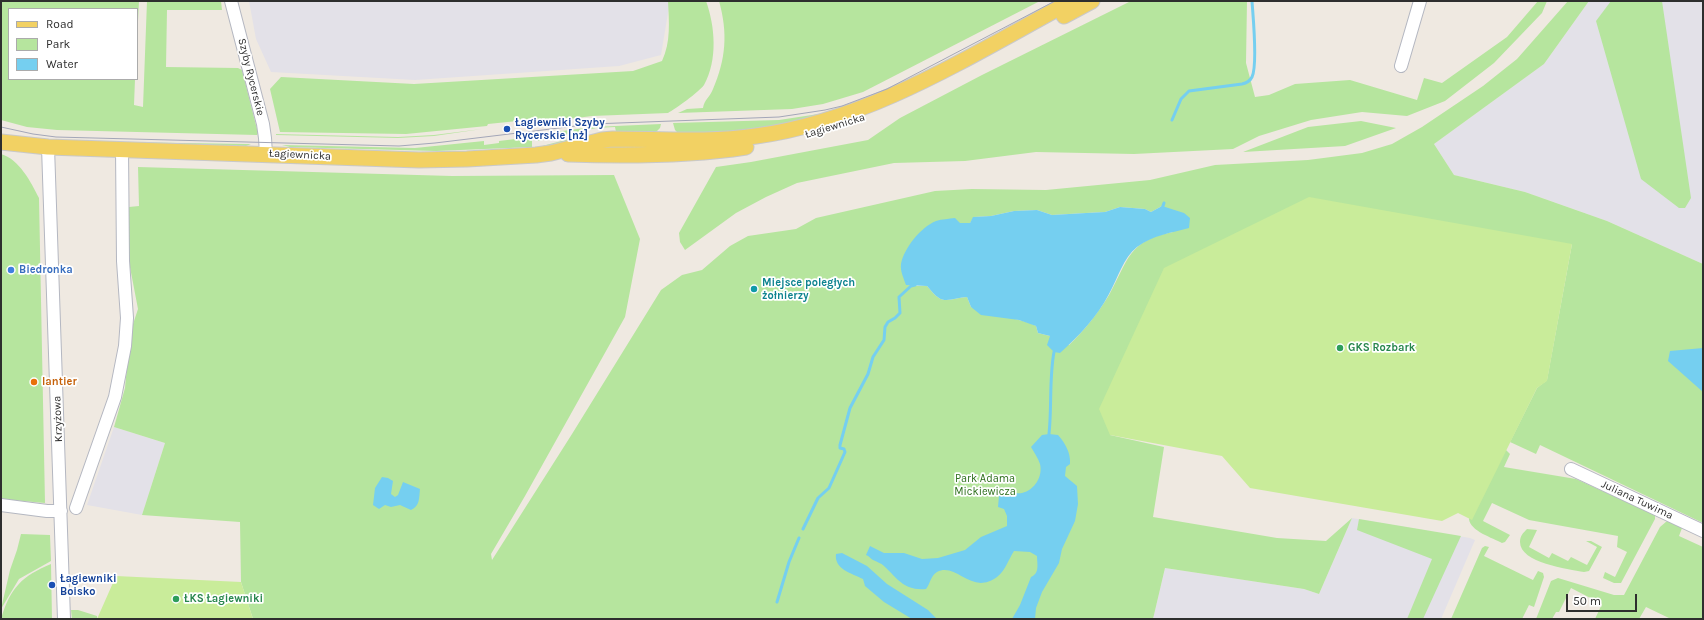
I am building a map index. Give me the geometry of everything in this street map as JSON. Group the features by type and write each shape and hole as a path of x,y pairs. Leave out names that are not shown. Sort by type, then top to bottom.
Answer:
{"main road":[{"name":"Łagiewnicka","path":"551,153 608,140 727,139 757,136 793,129 837,117 916,84 1072,1"},
{"name":"Łagiewnicka","path":"1,142 48,147 419,160 467,159 551,153 622,155 728,150 794,138 862,118 920,93 1092,1"}],"street":[{"name":"Szyby Rycerskie","path":"230,1 263,124 266,154"},
{"path":"1401,66 1420,1"},
{"name":"Krzyżowa","path":"48,147 52,311 55,339 64,619"},
{"path":"76,508 116,397 125,346 127,318 123,261 122,149"},
{"name":"Juliana Tuwima","path":"1571,469 1703,531"},
{"path":"1,505 47,511 61,511"}],"shaded area":[{"path":"249,1 670,1 661,55 619,66 415,80 271,72 256,39"},
{"path":"1589,1 1703,1 1703,264 1607,221 1525,192 1454,175 1434,144 1544,64"},
{"path":"114,427 165,443 142,515 87,505"},
{"path":"1352,518 1475,540 1441,619 1153,619 1165,568 1304,589 1319,594"}],"green space":[{"path":"1,1 139,1 138,21 138,8 8,8 8,80 135,80 134,105 143,107 147,1 221,1 222,10 167,10 166,67 238,68 242,70 258,133 257,135 57,130 27,127 1,120"},
{"path":"668,1 706,1 714,43 711,65 704,85 692,96 668,113 592,116 538,123 537,119 488,124 487,126 406,134 280,132 270,89 281,77 414,84 633,71 662,61 668,39"},
{"path":"719,1 1040,1 863,92 823,104 792,109 678,113 687,109 703,108 712,92 721,67 724,46 724,24"},
{"path":"1131,1 1247,1 1246,63 1255,97 1269,95 1295,84 1350,80 1417,100 1424,78 1442,83 1507,37 1538,1 1547,1 1542,13 1494,63 1445,101 1407,116 1362,112 1311,120 1259,136 1233,149 1134,154 1036,152 965,161 894,163 797,183 736,213 685,250 680,242 679,233 716,167 868,140 900,118 982,75"},
{"name":"Park Adama Mickiewicza","path":"1568,1 1589,1 1544,64 1434,144 1454,175 1525,192 1607,221 1703,264 1703,523 1540,445 1536,454 1510,442 1537,388 1547,380 1572,244 1110,435 1164,447 1153,517 1277,538 1326,541 1352,518 1319,594 1304,589 1165,568 1153,619 253,619 241,582 240,522 142,515 165,443 114,427 125,388 130,333 138,309 129,262 129,207 139,206 138,167 452,176 614,175 640,239 625,317 491,554 492,560 661,290 682,275 702,270 730,246 748,236 796,229 816,218 935,191 972,189 1046,190 1150,180 1215,165 1308,160 1362,153 1392,144 1422,127 1483,86 1517,59","holes":["1162,206 1173,232 1147,240 1138,246 1126,262 1109,295 1100,308 1075,340 1069,345 1050,336 1038,333 1036,326 1030,323 971,307 967,297 945,300 939,298 927,286 911,286 960,223 970,223 974,217 991,216 1014,211 1037,210 1052,215 1105,212 1120,207 1145,209 1151,212"]},
{"path":"1611,1 1662,1 1691,198 1685,208 1679,208 1641,179 1596,21"},
{"path":"1052,6 889,94 781,129 679,134 675,130 673,123 779,120 825,113 888,91"},
{"path":"1361,121 1396,128 1345,146 1243,152 1308,127"},
{"path":"661,124 660,128 655,133 616,132 615,127 596,128 538,141 539,134 593,127"},
{"path":"482,129 434,136 398,138 276,135 398,137 434,135"},
{"path":"585,135 562,143 538,147"},
{"path":"532,137 532,147 436,151 290,147 282,145 415,148 484,141 484,145 499,143 499,141"},
{"path":"117,142 247,144 251,144 246,146"},
{"path":"1,154 19,166 28,178 39,198 45,503 1,499"},
{"name":"GKS Rozbark","path":"1309,197 1572,244 1547,381 1537,388 1472,520 1458,513 1442,521 1250,488 1222,456 1110,435 1099,409 1164,268"},
{"path":"1506,450 1510,454 1504,467 1576,479 1655,515 1655,519 1621,583 1614,583 1603,578 1605,572 1615,577 1627,552 1617,547 1618,536 1529,520 1492,503 1483,521 1510,535 1505,542 1502,543 1473,527 1469,519 1498,460"},
{"path":"1359,519 1461,536 1423,619 1407,619 1432,559 1357,530"},
{"path":"1667,521 1682,528 1679,536 1703,547 1703,619 1671,619 1646,607 1639,619 1595,619 1602,604 1571,588 1559,612 1556,612 1552,619 1536,619 1551,581 1558,578 1614,595 1624,595 1660,527"},
{"path":"1527,529 1537,530 1529,547 1549,558 1552,553 1568,561 1571,557 1587,565 1597,547 1586,541 1591,541 1602,547 1589,571 1584,572 1557,567 1536,560 1522,549 1520,542 1521,538"},
{"path":"21,534 50,535 51,561 19,579 1,609 10,570"},
{"path":"1485,546 1489,547 1484,556 1533,580 1538,571 1543,573 1544,577 1534,607 1529,605 1522,619 1451,619 1482,548"},
{"path":"51,564 52,619 1,619 9,599 18,584 32,573"},
{"name":"ŁKS Łagiewniki","path":"116,576 241,582 253,619 97,619"},
{"path":"71,610 78,610 97,616 97,619 72,619"}],"water":[{"path":"1162,206 1184,213 1190,218 1189,228 1162,235 1137,247 1124,262 1099,311 1081,333 1060,353 1054,352 1047,345 1050,336 1038,333 1036,326 1019,320 981,315 971,307 967,297 945,300 939,298 927,286 906,285 902,272 901,264 909,245 919,233 930,224 938,220 955,218 960,223 970,223 973,217 991,216 1014,211 1037,210 1052,215 1105,212 1120,207 1145,209 1151,212"},
{"path":"1703,348 1703,392 1668,361 1670,351"},
{"path":"1042,435 1058,435 1067,448 1070,456 1070,464 1066,467 1065,476 1077,486 1078,504 1075,521 1062,549 1059,563 1042,592 1036,608 1035,619 1012,619 1020,605 1031,577 1037,571 1037,556 1030,552 1014,551 1000,574 988,582 979,583 951,571 944,570 935,573 926,589 918,589 907,586 898,580 883,565 866,555 870,546 884,553 904,553 922,559 938,558 965,550 981,537 1007,526 1007,516 1004,509 998,507 999,496 1003,491 1022,493 1034,486 1039,478 1041,469 1031,447"},
{"path":"382,477 393,481 391,494 395,497 398,495 403,482 420,489 416,506 411,510 400,505 391,507 385,505 379,509 373,505 375,488"},
{"path":"842,553 867,566 887,584 928,610 937,619 912,619 884,602 865,586 863,579 840,567 836,559 836,554"}],"waterway":[{"path":"1172,120 1181,99 1189,91 1242,84 1248,82 1251,78 1254,71 1255,62 1252,1"},
{"path":"1162,209 1164,203"},
{"path":"803,529 818,498 829,488 845,452 844,449 840,448 840,445 850,408 868,374 873,357 884,340 885,327 888,322 900,313 899,297 911,286 915,285"},
{"path":"1049,434 1054,352"},
{"path":"777,602 789,562 799,538"}],"tram line":[{"path":"1,127 56,137 399,146 592,124 779,117 842,106 887,89 1055,1"}],"place":[{"name":"Łagiewniki Szyby Rycerskie [nż]","path":"507,129"},
{"name":"Biedronka","path":"11,270"},
{"name":"Miejsce poległych żołnierzy","path":"754,289"},
{"name":"GKS Rozbark","path":"1340,348"},
{"name":"lantier","path":"34,382"},
{"name":"Łagiewniki Boisko","path":"52,585"},
{"name":"ŁKS Łagiewniki","path":"176,599"}]}
